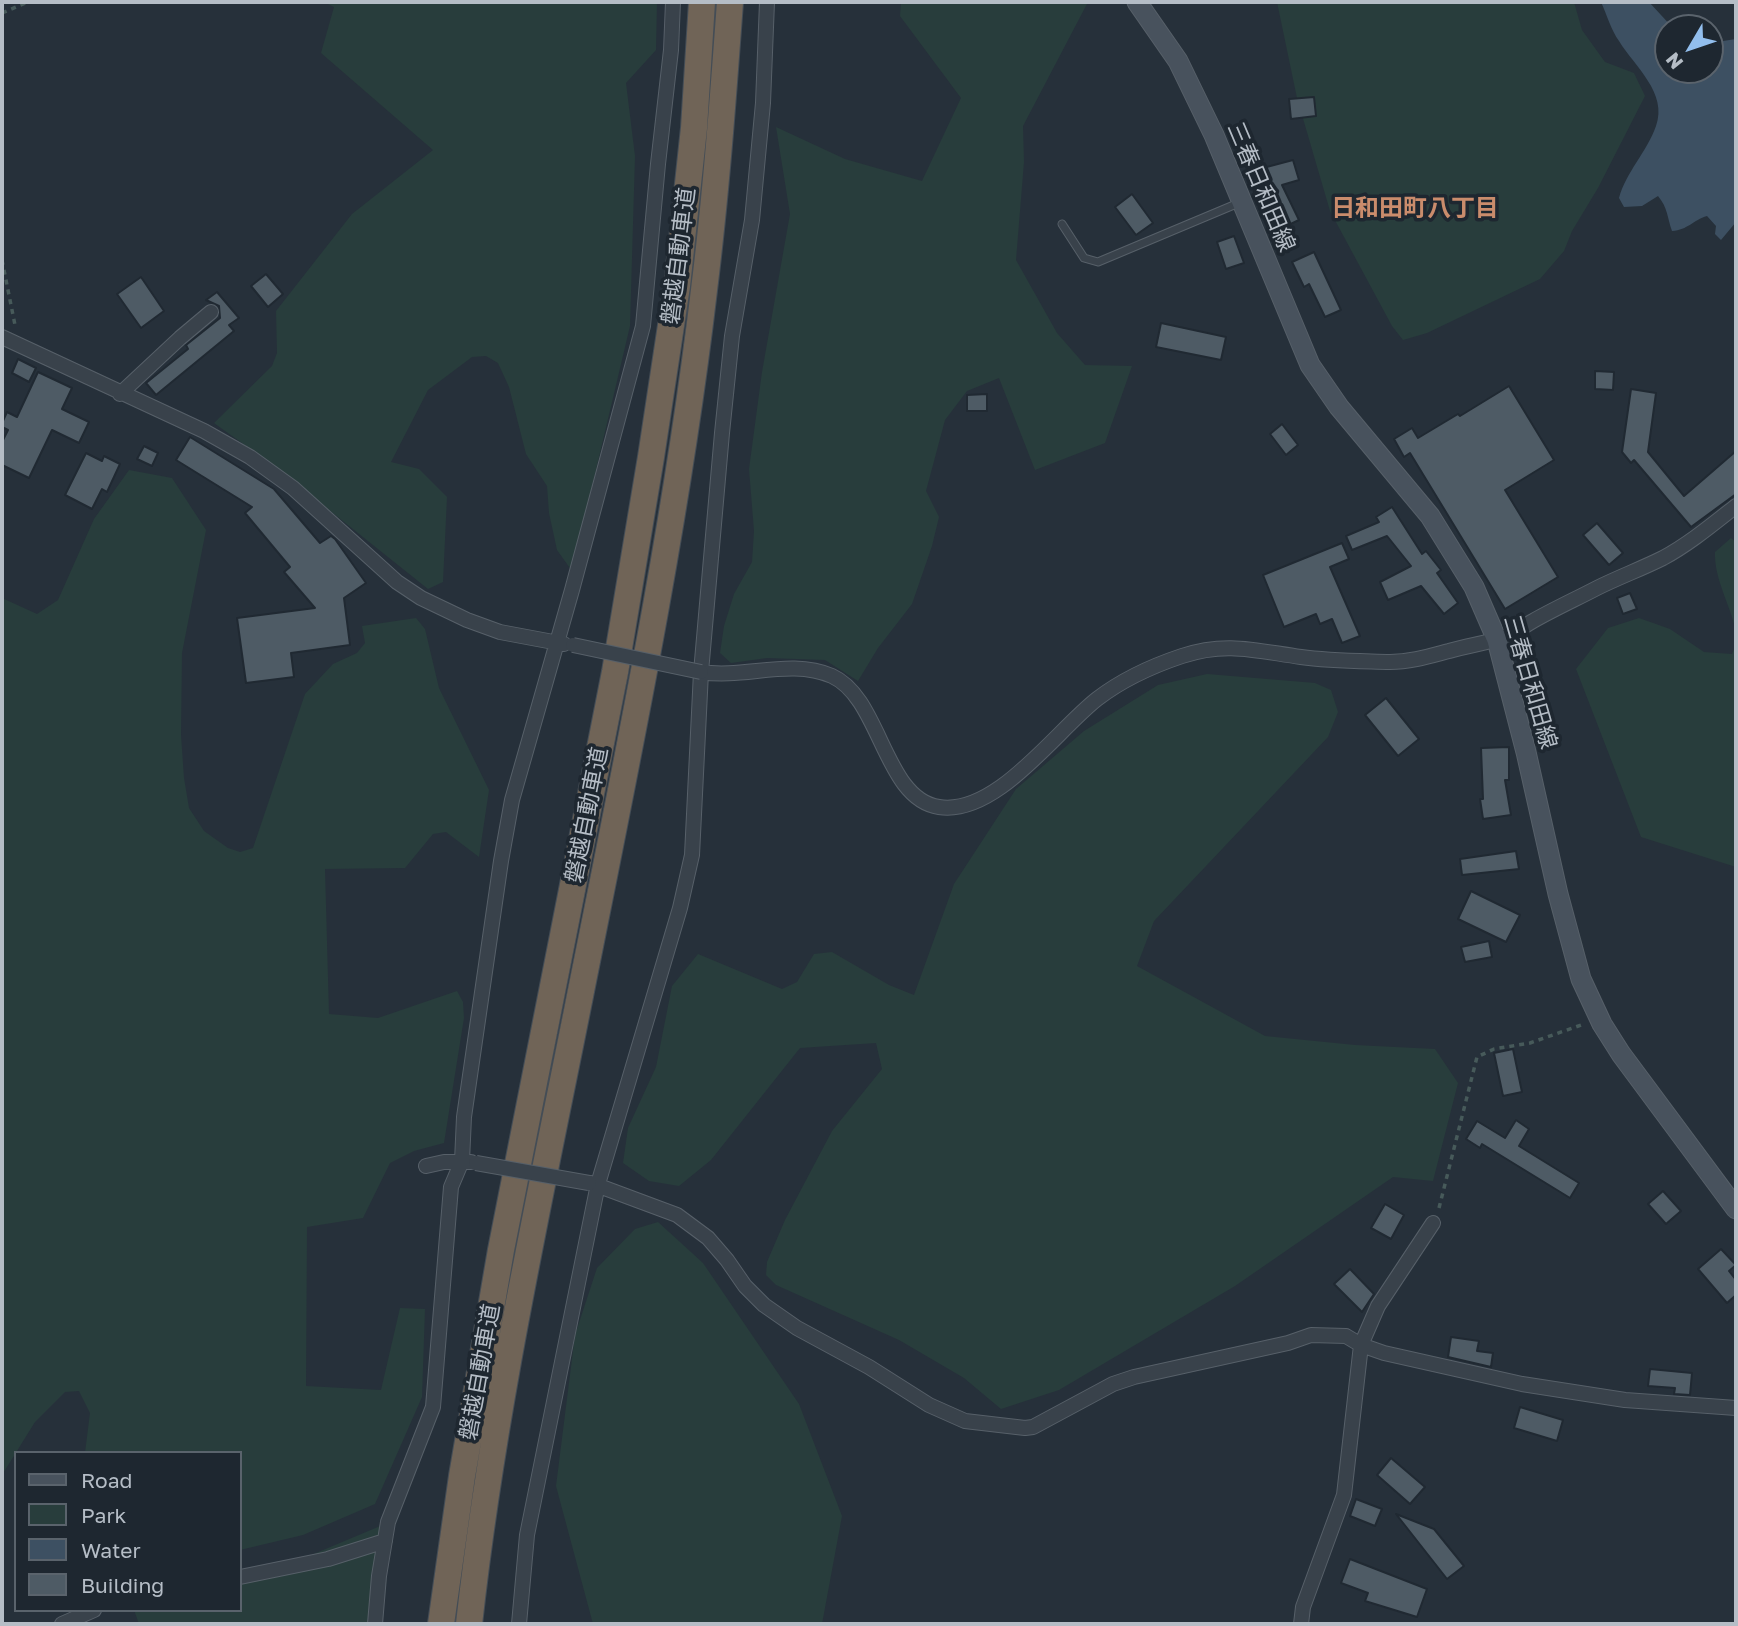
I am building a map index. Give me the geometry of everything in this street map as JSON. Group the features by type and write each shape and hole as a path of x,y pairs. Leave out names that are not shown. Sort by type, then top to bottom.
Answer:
{"highway":[{"name":"磐越自動車道","path":"441,1624 462,1476 501,1250 615,673 651,457 677,286 694,128 702,2"},
{"name":"磐越自動車道","path":"469,1624 527,1255 643,674 680,457 704,290 722,124 730,2"}],"main road":[{"name":"三春日和田線","path":"1137,2 1178,61 1214,135 1310,365 1339,407 1430,516 1474,587 1497,640 1581,979 1621,1054 1736,1209"}],"street":[{"path":"375,1624 388,1521 433,1408 452,1187 469,1162 464,1116 512,800 643,326 671,50 673,2"},
{"path":"519,1624 527,1535 593,1183 680,908 692,855 701,672 732,335 752,220 763,103 767,2"},
{"path":"120,394 211,312"},
{"path":"2,337 204,431 250,457 293,488 397,582 421,598 467,620 500,632 701,672 737,674 788,668 813,670 834,677 849,688 863,706 904,784 919,798 936,807 968,806 987,797 1008,782 1097,700 1136,675 1186,654 1206,649 1242,647 1304,658 1393,662 1424,658 1497,640 1664,557 1736,506"},
{"path":"426,1166 469,1162 593,1183 677,1215 708,1238 745,1286 764,1305 797,1328 869,1367 929,1405 965,1421 1033,1427 1113,1384 1288,1343 1311,1335 1346,1336 1384,1353 1522,1384 1625,1399 1736,1408"},
{"path":"1301,1624 1303,1607 1344,1495 1361,1345 1378,1306 1433,1223"},
{"path":"242,1577 328,1559 385,1541"},
{"path":"62,1624 89,1612"}],"lane":[{"path":"1062,224 1084,258 1098,262 1241,202"}],"path":[{"path":"2,12 28,2"},
{"path":"2,260 19,345"},
{"path":"1433,1223 1443,1199 1477,1057 1494,1049 1530,1043 1600,1017"}],"green space":[{"path":"324,2 657,2 656,50 626,83 635,156 630,326 572,571 557,550 549,513 547,486 526,454 509,387 498,363 486,356 472,357 428,390 391,462 419,469 447,497 443,582 428,589 274,466 214,423 272,366 277,353 276,311 352,214 433,150 321,53 334,7"},
{"path":"901,2 1088,2 1023,126 1024,162 1016,260 1057,333 1085,365 1132,366 1105,443 1035,470 999,378 967,391 945,420 926,491 939,517 912,604 878,648 858,681 825,660 767,658 731,663 720,653 724,626 734,594 752,562 754,531 749,469 762,372 790,214 776,127 845,159 922,181 961,98 900,16"},
{"path":"1277,2 1574,2 1582,30 1605,62 1634,73 1645,96 1598,188 1572,231 1564,251 1540,279 1427,333 1403,340 1392,326 1330,211 1297,98"},
{"path":"129,470 172,478 206,530 182,653 181,735 189,808 204,831 228,848 240,852 253,848 305,694 333,664 357,653 365,643 362,626 416,618 425,629 439,688 489,790 479,857 446,832 433,834 405,868 325,869 329,1014 378,1018 457,991 463,1002 464,1018 444,1143 414,1151 390,1163 363,1218 307,1227 306,1386 381,1390 400,1308 425,1309 422,1397 375,1504 303,1535 242,1550 242,1451 85,1451 90,1413 79,1391 65,1392 35,1422 17,1451 14,1451 14,1456 2,1475 2,598 37,614 58,600 94,519"},
{"path":"1731,538 1736,542 1736,631 1715,562 1715,552"},
{"path":"1639,618 1670,629 1704,652 1732,654 1736,644 1736,867 1641,837 1576,669 1608,628"},
{"path":"1207,674 1315,683 1331,690 1338,712 1328,737 1154,921 1137,966 1265,1036 1355,1045 1435,1049 1458,1083 1433,1181 1393,1177 1235,1286 1059,1390 1001,1409 964,1378 899,1340 776,1285 766,1275 767,1262 785,1220 832,1131 882,1069 876,1043 800,1048 711,1160 679,1186 649,1181 623,1163 628,1128 656,1067 672,986 698,954 782,989 797,982 814,954 832,952 889,985 914,995 954,884 1016,789 1084,731 1158,685"},
{"path":"658,1222 703,1263 799,1404 842,1516 822,1624 593,1624 556,1486 575,1335 597,1268 635,1229"},
{"path":"385,1524 379,1624 139,1624 135,1612 242,1612 242,1584"}],"water":[{"path":"1601,2 1649,2 1660,14 1654,14 1654,84 1724,84 1724,41 1736,39 1736,222 1721,240 1715,234 1716,226 1707,216 1682,229 1672,231 1666,209 1658,196 1642,206 1624,207 1619,198 1626,179 1647,145 1659,114 1654,91 1611,27"}],"building":[{"path":"1314,97 1316,116 1291,119 1289,99"},
{"path":"1293,160 1299,180 1282,185 1299,220 1272,233 1263,213 1271,210 1259,169"},
{"path":"1132,194 1153,223 1136,235 1115,207"},
{"path":"1234,236 1244,263 1226,269 1217,242"},
{"path":"1314,252 1341,310 1325,317 1309,284 1304,287 1292,262"},
{"path":"266,274 283,294 268,307 251,286"},
{"path":"141,277 164,311 141,328 117,294"},
{"path":"217,292 239,318 229,325 234,331 156,395 146,383 188,349 186,345 220,318 219,306 206,300"},
{"path":"1161,323 1226,337 1221,360 1156,347"},
{"path":"18,359 36,368 29,382 12,373"},
{"path":"1595,371 1614,372 1613,390 1595,389"},
{"path":"38,372 72,388 62,409 89,422 79,443 52,430 29,478 2,465 2,442 8,430 2,427 2,423 7,412 17,417"},
{"path":"1509,386 1554,460 1505,490 1558,577 1505,609 1410,453 1404,457 1394,439 1412,428 1418,438"},
{"path":"1631,389 1656,393 1648,452 1684,496 1736,451 1736,494 1691,527 1634,460 1631,463 1622,452"},
{"path":"987,394 987,411 967,411 967,395"},
{"path":"1282,424 1298,445 1286,455 1270,434"},
{"path":"190,437 274,489 320,543 331,536 335,539 366,583 344,598 350,645 291,653 294,677 246,683 237,618 315,608 284,572 290,567 245,513 252,507 176,460"},
{"path":"144,446 158,453 152,466 137,459"},
{"path":"86,453 102,461 104,456 120,464 107,492 102,489 92,509 65,495"},
{"path":"1392,507 1422,554 1426,551 1441,570 1437,573 1458,603 1444,614 1421,586 1388,600 1380,582 1411,566 1387,536 1352,550 1346,536 1379,522 1376,517"},
{"path":"1597,523 1623,553 1609,565 1583,535"},
{"path":"1342,543 1349,559 1330,567 1360,636 1342,643 1332,619 1320,624 1316,614 1284,627 1263,575"},
{"path":"1630,593 1637,609 1623,614 1617,598"},
{"path":"1386,698 1419,739 1398,756 1365,715"},
{"path":"1509,747 1509,780 1505,780 1511,815 1483,819 1480,799 1483,799 1481,748"},
{"path":"1516,851 1519,869 1462,875 1460,859"},
{"path":"1471,891 1520,915 1506,942 1458,919"},
{"path":"1489,941 1492,957 1465,962 1461,947"},
{"path":"1513,1049 1522,1092 1503,1096 1494,1053"},
{"path":"1516,1120 1529,1129 1519,1146 1579,1183 1570,1198 1482,1144 1480,1148 1466,1139 1477,1121 1505,1138"},
{"path":"1663,1191 1681,1211 1666,1224 1648,1204"},
{"path":"1385,1204 1404,1215 1391,1239 1371,1228"},
{"path":"1721,1249 1736,1265 1729,1271 1736,1280 1736,1295 1727,1303 1698,1269"},
{"path":"1350,1269 1374,1294 1362,1312 1334,1284"},
{"path":"1451,1337 1479,1341 1477,1351 1493,1353 1491,1367 1448,1357"},
{"path":"1650,1369 1692,1373 1690,1395 1674,1394 1675,1388 1648,1386"},
{"path":"1520,1407 1563,1420 1557,1441 1514,1428"},
{"path":"1391,1458 1425,1487 1410,1504 1377,1475"},
{"path":"1356,1499 1382,1509 1375,1526 1350,1516"},
{"path":"1396,1514 1434,1529 1464,1566 1447,1579"},
{"path":"1350,1559 1427,1589 1417,1617 1365,1601 1368,1593 1341,1583"}],"district":[{"name":"日和田町八丁目","path":"1415,208"}]}
